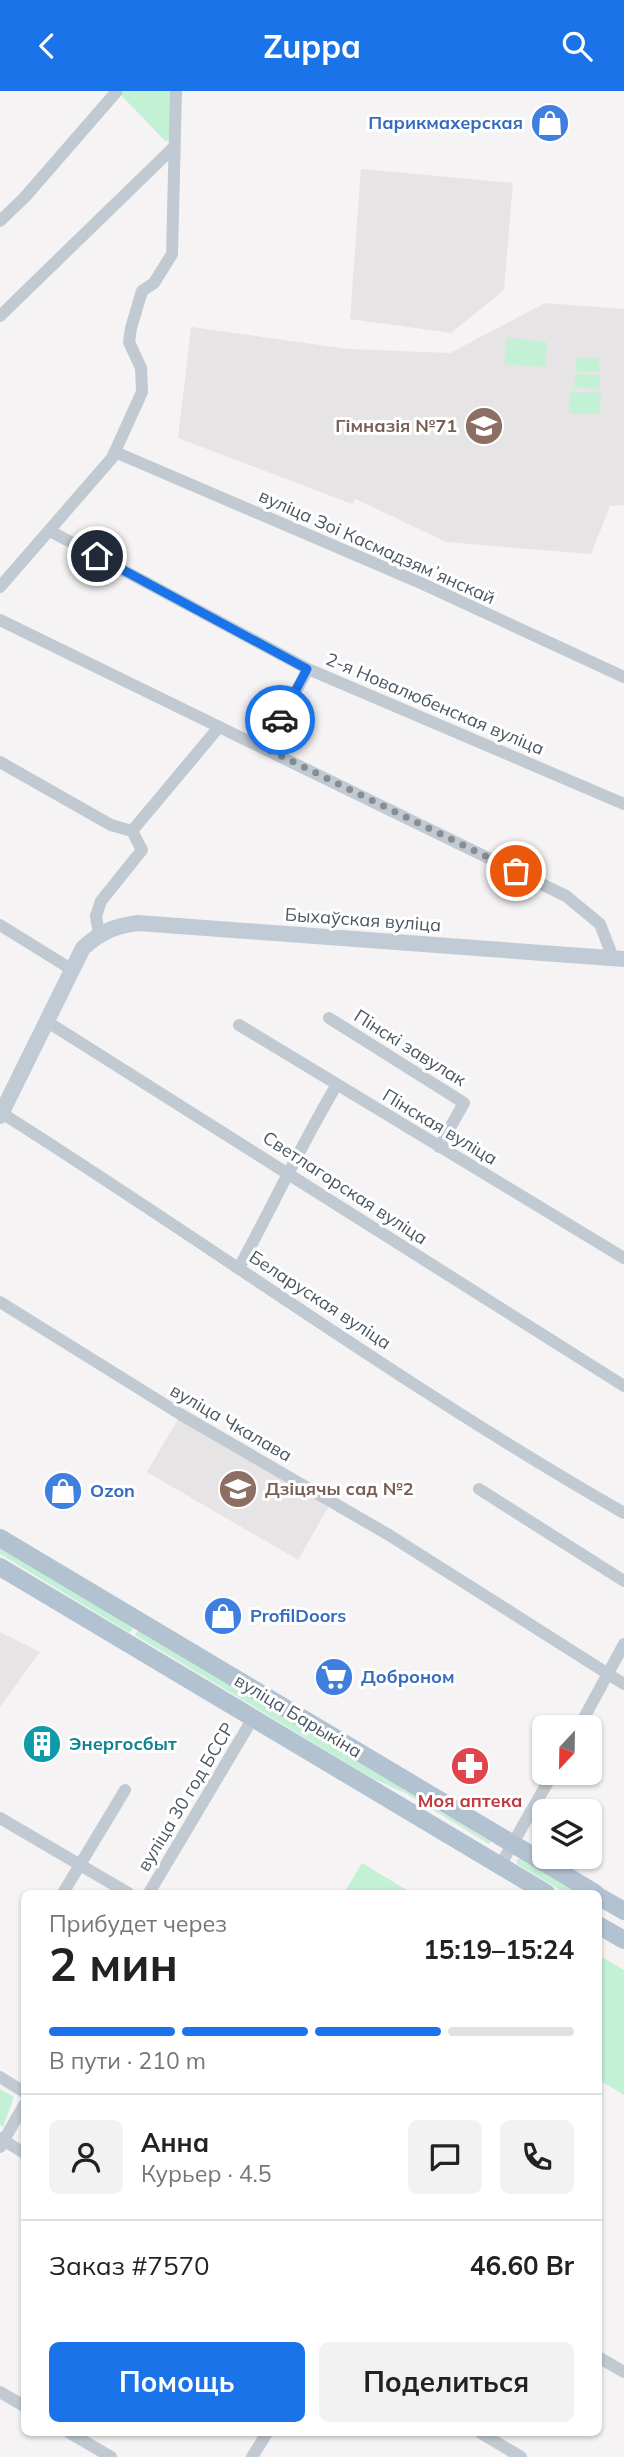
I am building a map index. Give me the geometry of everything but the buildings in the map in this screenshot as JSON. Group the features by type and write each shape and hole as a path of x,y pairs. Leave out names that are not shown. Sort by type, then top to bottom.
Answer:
{"main road":[{"name":"Быхаўская вуліца","path":"100,933 117,926 138,923 618,958"},
{"path":"1,1114 71,969 83,948 100,933"},
{"name":"вуліца Барыкіна","path":"0,1538 589,1890"},
{"name":"вуліца Барыкіна","path":"0,1567 541,1890"},
{"name":"вуліца Барыкіна","path":"602,1898 624,1911"},
{"path":"602,1927 624,1940"}],"street":[{"path":"0,221 25,197 117,91"},
{"path":"0,587 87,490 115,452 142,392 141,368 129,342 138,298 166,268 172,254 176,91"},
{"path":"0,316 174,147"},
{"name":"вуліца Зоі Касмадзямʼянскай","path":"115,452 423,584 624,677"},
{"name":"2-я Новалюбенская вуліца","path":"50,531 307,669 624,804"},
{"path":"0,619 566,896 600,924 618,958"},
{"path":"265,748 307,669"},
{"path":"132,831 219,727"},
{"path":"0,762 111,825 132,831 142,850 101,901 96,916 100,933"},
{"path":"0,925 71,969"},
{"name":"Пінскі завулак","path":"329,1017 464,1103 439,1147"},
{"name":"Светлагорская вуліца","path":"46,1021 624,1386"},
{"name":"Пінская вуліца","path":"239,1025 624,1258"},
{"path":"239,1268 290,1175 307,1135 336,1086"},
{"name":"Беларуская вуліца","path":"1,1114 565,1480 624,1513"},
{"name":"вуліца Чкалава","path":"0,1302 180,1414 389,1535 624,1683"},
{"path":"479,1489 624,1581"},
{"path":"585,1715 624,1644"},
{"name":"вуліца 30 год БССР","path":"151,1890 253,1718"},
{"path":"500,1866 546,1785"},
{"path":"65,1890 125,1790"},
{"path":"0,1818 123,1890"},
{"path":"0,2077 21,2090"},
{"path":"21,2110 1,2142 21,2152"},
{"path":"602,2359 624,2371"},
{"path":"0,2392 21,2404"},
{"path":"74,2436 111,2457"},
{"path":"252,2457 265,2436"},
{"path":"486,2436 521,2457"}],"shaded area":[{"path":"361,169 513,183 504,290 451,333 350,319"},
{"name":"Гімназія №71","path":"545,303 624,309 624,505 610,506 591,554 446,542 356,499 352,504 178,438 191,327 348,349 450,353"},
{"name":"Дзіцячы сад №2","path":"178,1419 329,1506 298,1560 147,1472"},
{"path":"0,1632 40,1652 0,1707"}],"green space":[{"path":"125,91 171,91 169,138 166,142 121,95"},
{"path":"507,338 547,342 545,367 505,364"},
{"path":"576,358 599,359 599,372 575,371"},
{"path":"575,374 600,375 599,389 574,387"},
{"path":"570,392 601,393 600,414 569,413"},
{"path":"0,1547 134,1627 130,1633 0,1554"},
{"path":"138,1630 491,1842 489,1844 407,1794 370,1777 135,1635"},
{"path":"517,1859 574,1890 560,1890 517,1864"},
{"path":"362,1863 407,1890 346,1890"},
{"path":"602,1957 624,1970 624,2095 602,2082"},
{"path":"0,2089 14,2097 3,2127 0,2125"}],"way so far":[{"path":"280,720 265,748 516,871"}],"place":[{"name":"Парикмахерская","path":"550,123"},
{"name":"Гімназія №71","path":"484,426"},
{"name":"Дзіцячы сад №2","path":"238,1489"},
{"name":"Ozon","path":"63,1491"},
{"name":"ProfilDoors","path":"223,1616"},
{"name":"Доброном","path":"334,1677"},
{"name":"Энергосбыт","path":"42,1744"},
{"name":"Моя аптека","path":"470,1766"}],"route":[{"path":"97,556 307,669 280,720"}]}
